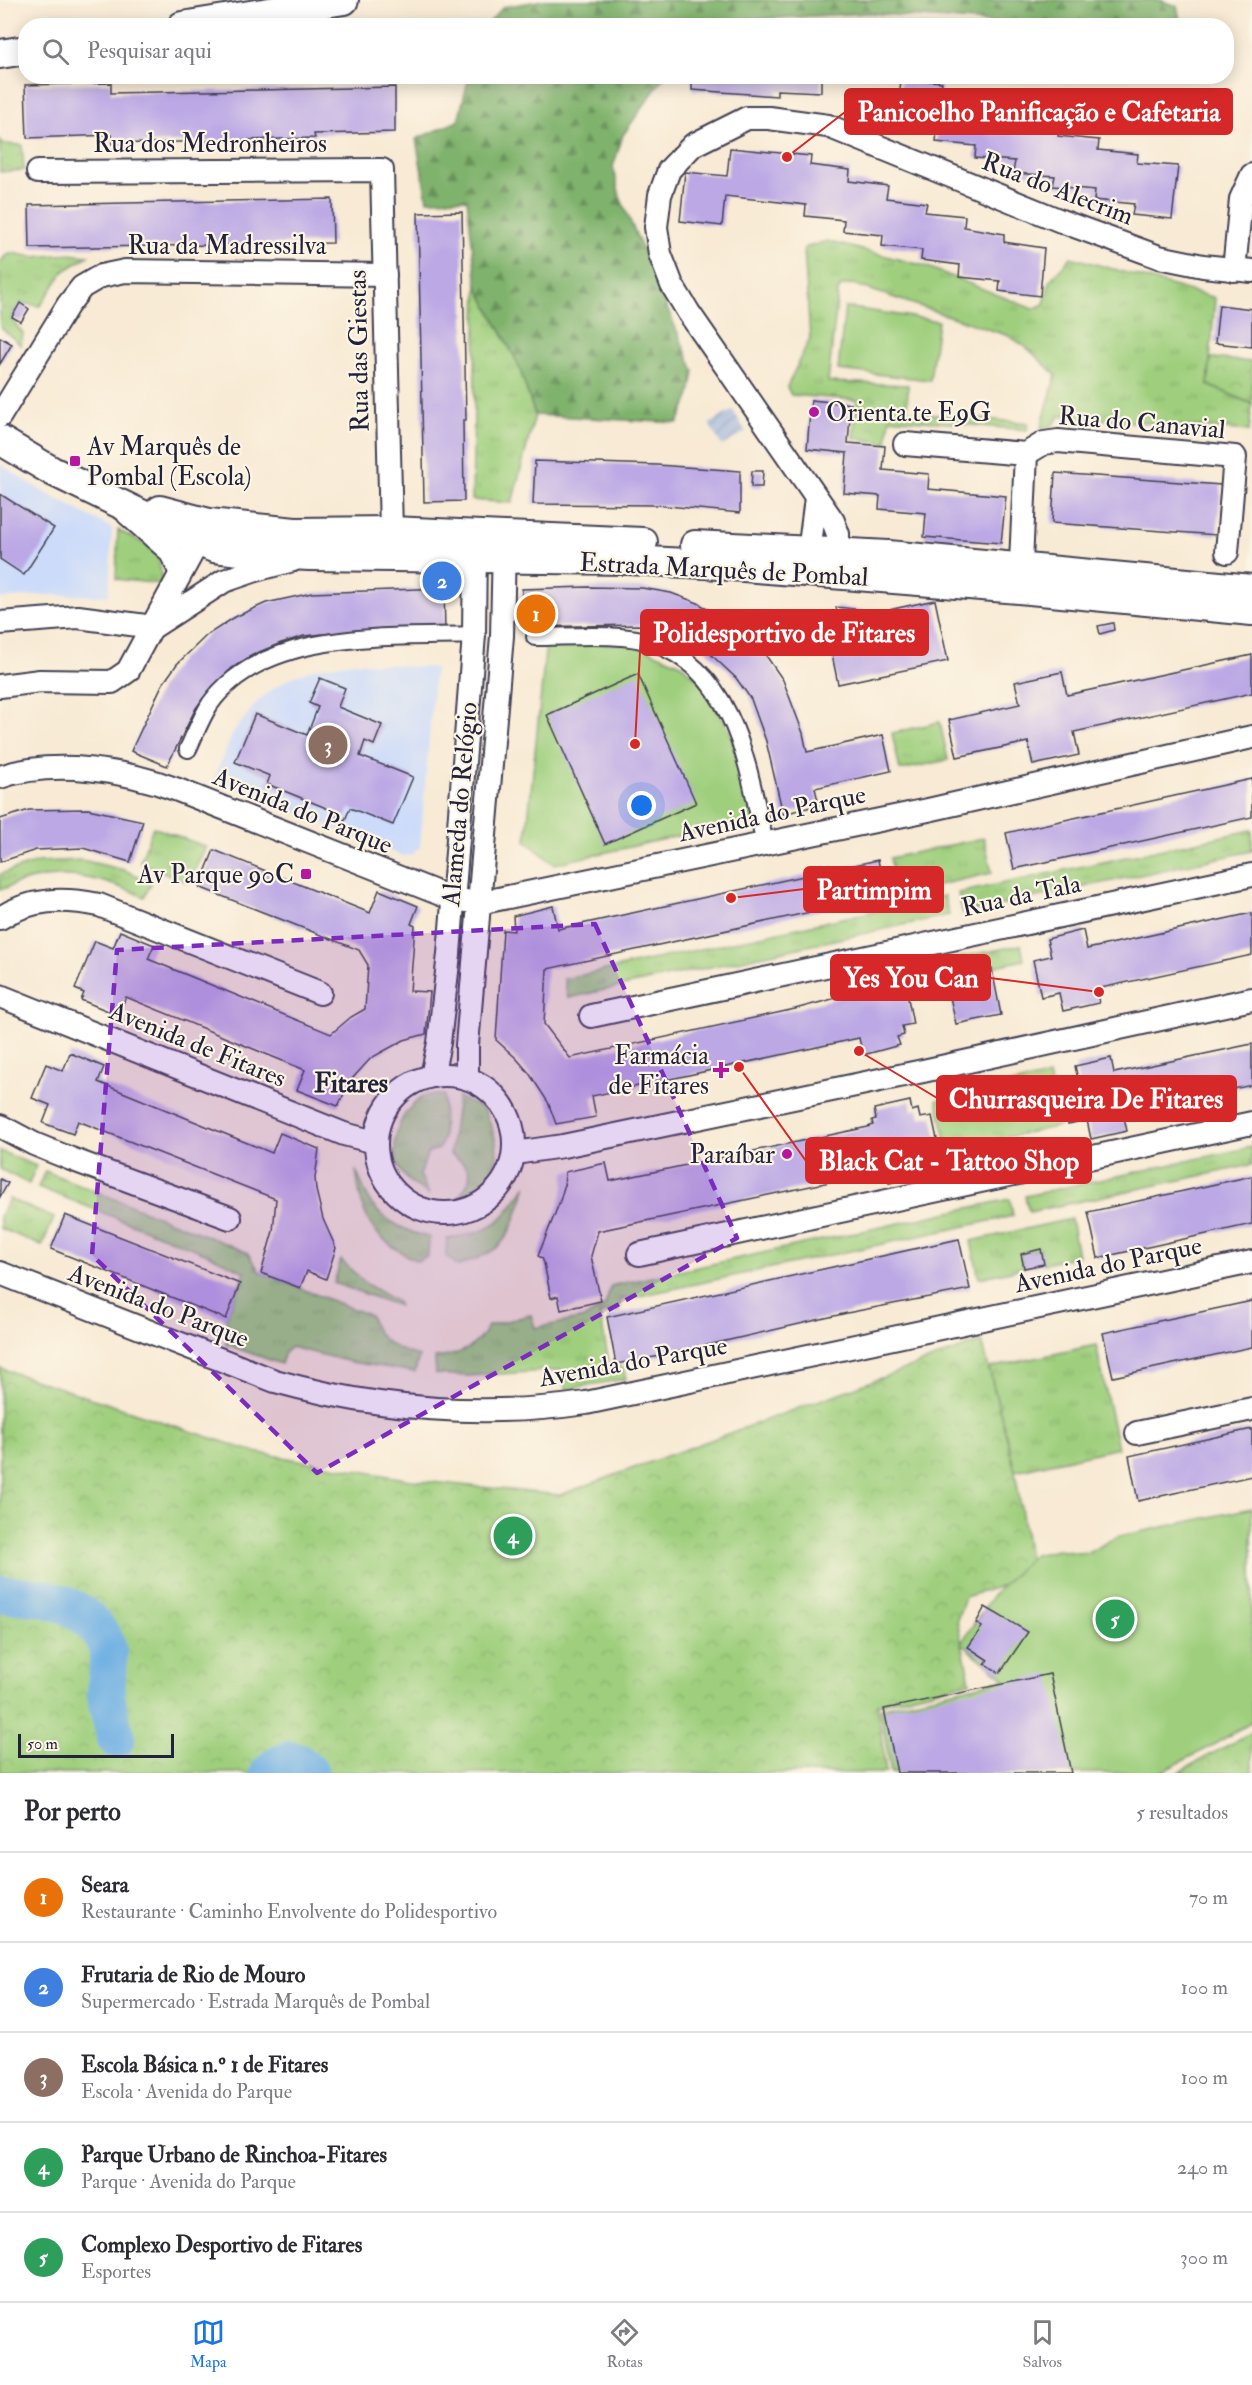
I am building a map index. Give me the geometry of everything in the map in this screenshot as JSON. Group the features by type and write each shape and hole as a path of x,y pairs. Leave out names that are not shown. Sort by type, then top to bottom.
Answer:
{"street":[{"path":"232,18 344,0"},
{"path":"0,54 18,51"},
{"name":"Rua do Alecrim","path":"838,564 838,534 832,521 688,313 672,285 660,254 656,227 660,195 669,170 693,145 718,130 747,118 770,118 828,126 1061,221 1159,257 1243,270"},
{"name":"Rua dos Medronheiros","path":"38,172 382,170"},
{"name":"Rua das Giestas","path":"382,170 390,531"},
{"path":"1243,270 1241,199 1252,175"},
{"name":"Rua da Madressilva","path":"0,416 68,305 82,287 101,276 125,271 385,274"},
{"name":"Estrada Marquês de Pombal","path":"0,440 52,471 108,498 206,537 258,553 309,556 475,547 808,561 1020,578 1252,611"},
{"name":"Rua do Canavial","path":"1026,454 1044,442 1059,441 1235,457 1227,552"},
{"path":"905,444 1026,454 1020,578"},
{"name":"Estrada Marquês de Pombal","path":"108,498 170,551 180,571"},
{"path":"808,561 816,498"},
{"name":"Estrada Marquês de Pombal","path":"206,537 295,532 390,531 475,547"},
{"path":"0,686 40,681 112,682 128,671 153,627 180,571 206,537"},
{"path":"200,596 210,583 215,571 206,537"},
{"name":"Alameda do Relógio","path":"432,1076 439,1043 453,899 474,634 475,547"},
{"name":"Alameda do Relógio","path":"467,1078 467,1045 502,636 503,548"},
{"path":"0,624 78,617 153,627 224,582 250,572 309,556"},
{"name":"Estrada Marquês de Pombal","path":"1020,578 1128,579 1252,590"},
{"path":"188,749 205,712 226,686 266,660 294,648 343,640 474,634"},
{"path":"535,637 618,638 652,643 682,658 703,674 728,711 744,752 765,844"},
{"name":"Avenida do Parque","path":"0,777 11,773 73,767 131,775 178,790 453,899 479,903 765,844 1252,737"},
{"name":"Rua da Tala","path":"591,1016 1252,875"},
{"path":"0,918 22,907 43,902 78,901 99,905 320,993"},
{"name":"Avenida de Fitares","path":"0,996 335,1130 375,1142"},
{"path":"515,1153 563,1146 1252,999"},
{"path":"450,1075 467,1078 484,1087 499,1100 509,1116 514,1134 515,1153 509,1174 497,1192 480,1205 460,1213 438,1214 419,1209 401,1198 387,1183 378,1163 375,1142 379,1124 387,1107 399,1093 414,1082 432,1076 450,1075"},
{"path":"639,1254 1252,1123"},
{"path":"0,1126 34,1144 71,1159 230,1218"},
{"name":"Avenida do Parque","path":"0,1273 275,1381 322,1394 420,1408 466,1410 555,1407 586,1403 1252,1262"},
{"path":"1137,1433 1252,1408"}],"highlighted area":[{"path":"595,924 737,1238 317,1473 92,1255 117,950"}],"shaded area":[{"path":"733,410 746,432 722,446 709,424"},
{"path":"0,464 42,491 112,528 109,596 42,595 0,599"},
{"path":"354,662 435,668 420,847 412,855 403,856 213,779 234,731 258,701 270,691 290,678 317,668"}],"green space":[{"path":"545,0 1160,0 1177,6 1180,18 934,18 868,13 776,18 493,18 503,7"},
{"path":"467,84 659,84 623,135 613,167 620,197 694,371 690,395 678,423 535,415 518,364 477,286 467,199 427,200 416,139 458,121"},
{"path":"0,138 1,144 22,145 24,170 0,172"},
{"path":"827,241 925,266 1033,309 1044,304 1051,279 1071,257 1215,298 1208,385 1252,404 1249,431 1060,416 1053,425 1041,428 1056,375 1027,348 1009,336 853,284 841,286 838,291 828,382 908,385 907,412 1028,423 1027,430 890,418 887,443 853,438 857,400 791,395 787,387 810,338 804,248"},
{"path":"12,253 33,257 69,254 88,256 64,271 40,306 20,303 11,318 23,334 21,345 0,327 0,264 4,257"},
{"path":"477,286 518,364 535,415 512,503 472,500"},
{"path":"845,307 938,321 930,380 838,370"},
{"path":"1211,358 1252,362 1252,404 1208,385"},
{"path":"118,530 144,544 156,555 161,572 161,584 116,579"},
{"path":"546,643 634,644 681,664 704,685 729,729 755,819 554,864 526,841"},
{"path":"940,722 948,760 900,770 892,733"},
{"path":"153,827 206,847 189,883 140,862"},
{"path":"1252,830 1252,851 963,913 958,893"},
{"path":"984,838 992,873 898,894 890,858"},
{"path":"82,860 124,870 152,882 144,897 108,883 73,876 37,878 0,890 0,874 38,862"},
{"path":"944,896 949,915 568,998 564,979"},
{"path":"1021,945 1024,960 917,983 913,967"},
{"path":"1049,1076 1060,1126 948,1150 937,1100"},
{"path":"425,1095 444,1095 443,1139 439,1149 428,1152 420,1175 429,1195 411,1183 400,1171 395,1152 397,1133 404,1115"},
{"path":"458,1097 484,1109 494,1136 497,1154 496,1163 486,1179 458,1198 464,1191 469,1173 464,1163 450,1154"},
{"path":"1252,1147 1252,1165 1029,1212 1025,1196"},
{"path":"0,1151 36,1166 29,1184 0,1169"},
{"path":"356,1170 367,1197 377,1211 398,1226 429,1237 428,1256 417,1261 401,1253 379,1235 366,1215"},
{"path":"45,1171 247,1252 261,1273 371,1316 377,1331 388,1343 419,1356 415,1372 351,1362 291,1347 285,1352 281,1364 225,1344 230,1333 226,1319 245,1272 205,1253 38,1187"},
{"path":"527,1185 511,1228 499,1246 458,1266 446,1256 447,1239 487,1229 495,1224"},
{"path":"9,1199 54,1218 42,1246 0,1228 0,1216"},
{"path":"1010,1199 1013,1216 621,1300 619,1311 600,1314 609,1363 623,1367 626,1379 566,1389 560,1370 467,1376 436,1374 435,1358 459,1353 473,1345 488,1326 531,1315 535,1328 585,1318 605,1306 611,1286"},
{"path":"1071,1219 1078,1256 1044,1264 1040,1249 1021,1254 1024,1268 979,1278 971,1241"},
{"path":"341,1260 365,1283 397,1302 399,1306 334,1283"},
{"path":"982,1341 1015,1471 1032,1577 965,1597 957,1620 970,1682 877,1704 886,1773 0,1773 0,1368 254,1452 411,1480 560,1495"},
{"path":"1096,1345 1118,1448 1015,1471 989,1368"},
{"path":"1252,1508 1252,1722 1159,1773 891,1773 880,1708 1005,1679 961,1643 993,1595 1034,1555 1058,1550 1090,1552 1116,1537"},
{"path":"1252,1732 1252,1773 1177,1773"}],"building":[{"path":"111,84 111,93 395,87 395,132 314,134 315,138 112,144 112,135 27,138 25,85"},
{"path":"692,84 821,84 821,92 777,90 777,96 692,90"},
{"path":"901,84 942,84 940,94 981,98 980,109 1019,112 1018,122 1059,126 1058,136 1099,140 1098,150 1138,154 1137,163 1178,166 1172,219 1132,215 1134,204 1094,200 1095,190 1053,186 1055,176 1013,173 1015,161 975,158 976,146 936,142 937,131 897,127"},
{"path":"730,148 811,156 810,165 850,170 849,181 888,186 886,198 927,203 925,212 965,216 964,227 1004,234 1004,242 1044,248 1040,296 999,291 1000,281 959,277 960,265 921,260 922,250 882,246 883,235 843,231 844,220 805,216 806,205 725,196 722,226 680,221 685,172 727,176"},
{"path":"332,199 333,243 30,248 29,205"},
{"path":"462,212 466,420 463,420 464,501 424,502 418,213"},
{"path":"20,303 29,309 21,322 12,317"},
{"path":"1219,305 1252,309 1252,347 1215,343"},
{"path":"0,337 12,344 0,364"},
{"path":"811,400 851,404 848,443 885,446 883,470 929,474 928,489 1006,496 1001,543 924,537 926,513 879,509 880,496 844,493 847,453 807,449"},
{"path":"535,461 657,465 740,471 740,513 657,505 533,504"},
{"path":"752,471 763,471 762,487 751,487"},
{"path":"1055,473 1221,485 1217,535 1052,523"},
{"path":"0,494 54,528 24,575 0,559"},
{"path":"444,588 445,631 333,633 304,636 281,643 252,655 232,668 213,686 196,708 167,766 131,751 162,685 177,664 207,635 235,617 266,603 312,593"},
{"path":"642,588 671,593 698,603 747,635 767,657 783,680 803,733 807,752 883,735 891,771 815,788 819,805 783,814 766,741 751,699 736,678 704,648 682,636 638,625 522,627 522,589"},
{"path":"935,600 948,661 838,684 830,645 843,642 836,607 864,610 865,615"},
{"path":"1113,623 1114,630 1100,634 1098,626"},
{"path":"1252,655 1252,693 1074,732 1079,755 1033,765 1028,742 957,757 949,720 1020,704 1015,682 1062,672 1067,695"},
{"path":"638,674 696,803 605,844 547,715"},
{"path":"320,678 345,688 338,707 382,725 374,745 365,741 360,756 413,777 393,825 350,808 345,820 335,816 336,812 267,784 270,776 235,762 255,714 307,735 318,707 309,703"},
{"path":"1252,779 1252,817 1014,869 1006,833"},
{"path":"88,809 143,821 130,862 83,848 36,850 0,862 0,819 29,810"},
{"path":"214,850 370,913 379,890 418,906 411,924 415,926 410,991 430,992 426,1034 404,1040 371,1058 351,1080 338,1106 297,1090 305,1070 126,997 118,1015 81,1000 84,993 75,989 95,941 113,948 120,931 154,945 148,959 331,1034 351,1017 365,1009 368,965 359,950 199,887"},
{"path":"878,860 885,896 547,969 544,1024 570,1058 840,997 851,993 850,982 883,972 886,984 891,983 894,991 906,988 913,1024 902,1026 904,1035 897,1037 900,1045 863,1055 859,1038 592,1096 596,1117 556,1124 548,1102 529,1073 496,1040 503,930 514,931 513,916 553,906 558,929"},
{"path":"1252,913 1252,955 1096,989 1099,1003 1063,1011 1059,993 1041,997 1033,960 1051,956 1047,939 1083,930 1087,949"},
{"path":"992,969 1001,1015 956,1024 946,979"},
{"path":"1252,1044 1252,1085 1123,1113 1127,1131 1091,1139 1087,1120 1068,1124 1060,1088 1079,1084 1075,1066 1111,1058 1114,1073"},
{"path":"70,1053 104,1067 98,1082 272,1153 280,1133 319,1149 315,1178 316,1190 323,1219 336,1248 326,1279 307,1271 300,1288 261,1273 273,1231 276,1199 78,1121 73,1134 43,1123 50,1105 32,1098 46,1064 63,1071"},
{"path":"910,1101 912,1111 918,1109 920,1118 932,1116 940,1153 929,1156 931,1164 923,1166 927,1175 889,1183 887,1173 877,1172 598,1231 591,1256 601,1301 561,1310 558,1296 551,1298 544,1263 538,1256 560,1201 565,1172 606,1163 610,1181 868,1127 873,1125 872,1120 876,1119 874,1109"},
{"path":"1252,1176 1252,1224 1098,1258 1088,1212"},
{"path":"0,1179 8,1183 0,1197"},
{"path":"65,1215 240,1284 226,1319 51,1249"},
{"path":"959,1239 970,1289 847,1313 616,1364 607,1317"},
{"path":"1041,1249 1044,1264 1024,1268 1021,1254"},
{"path":"1252,1301 1252,1347 1113,1377 1103,1333"},
{"path":"1252,1429 1252,1476 1138,1501 1129,1456"},
{"path":"985,1607 1028,1632 1000,1673 985,1664 988,1660 968,1647 982,1627 976,1623"},
{"path":"1050,1674 1071,1773 897,1773 884,1709"}],"waterway":[{"path":"0,1594 38,1597 62,1603 83,1615 96,1627 107,1648 106,1694 116,1739"},
{"path":"269,1773 276,1766 289,1760 298,1762 310,1773"}],"place":[{"name":"Panicoelho Panificação e Cafetaria","path":"787,157"},
{"name":"Orienta.te E9G","path":"814,412"},
{"name":"Av Marquês de Pombal (Escola)","path":"75,461"},
{"name":"Frutaria de Rio de Mouro","path":"442,581"},
{"name":"Seara","path":"536,614"},
{"name":"Polidesportivo de Fitares","path":"635,744"},
{"name":"Escola Básica n.º 1 de Fitares","path":"328,745"},
{"name":"Av Parque 90C","path":"306,874"},
{"name":"Partimpim","path":"731,898"},
{"name":"Yes You Can","path":"1099,992"},
{"name":"Churrasqueira De Fitares","path":"859,1051"},
{"name":"Black Cat - Tattoo Shop","path":"739,1067"},
{"name":"Farmácia de Fitares","path":"721,1070"},
{"name":"Paraíbar","path":"787,1154"},
{"name":"Parque Urbano de Rinchoa-Fitares","path":"513,1536"},
{"name":"Complexo Desportivo de Fitares","path":"1115,1619"}],"district":[{"name":"Fitares","path":"351,1083"}]}
